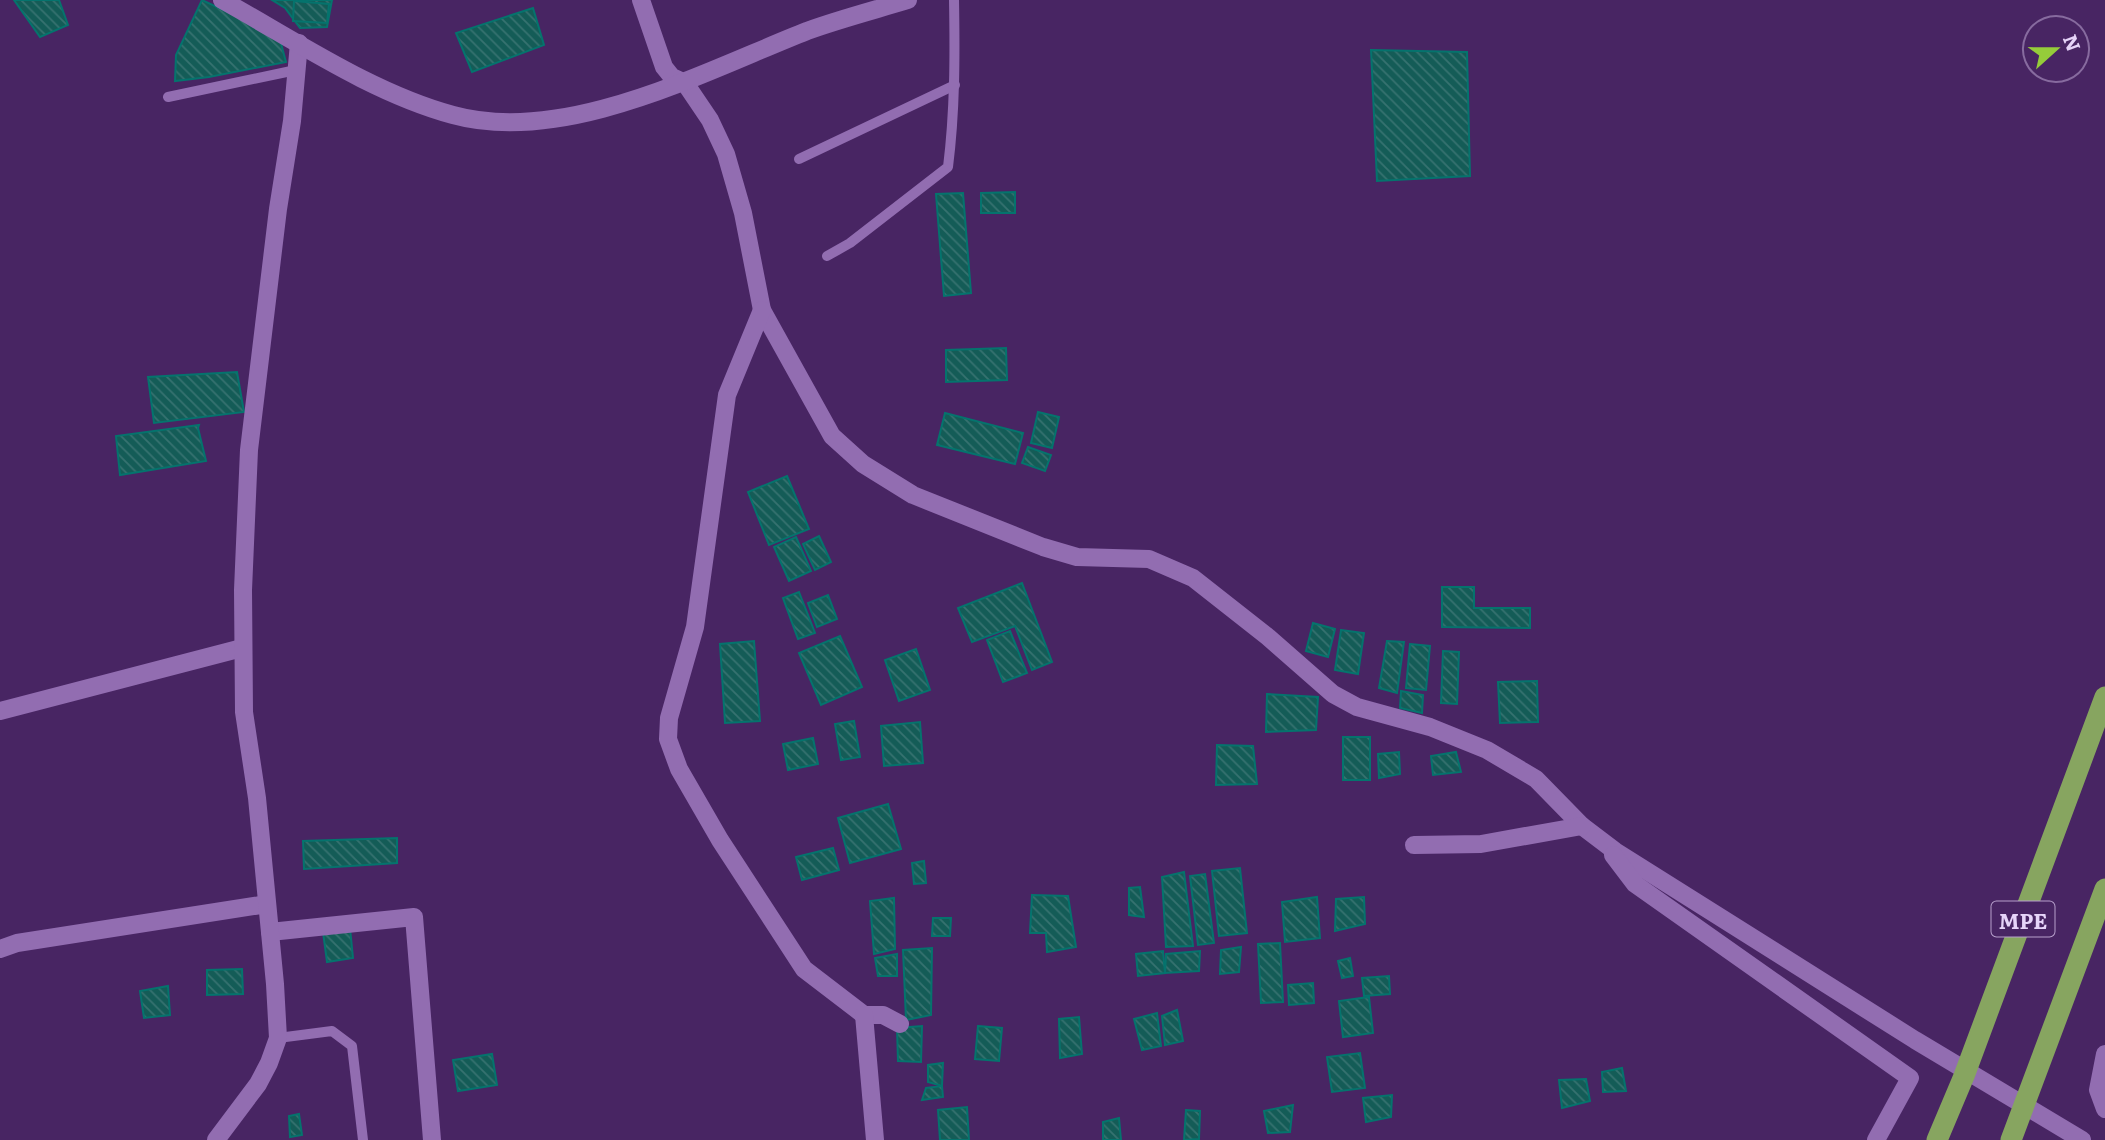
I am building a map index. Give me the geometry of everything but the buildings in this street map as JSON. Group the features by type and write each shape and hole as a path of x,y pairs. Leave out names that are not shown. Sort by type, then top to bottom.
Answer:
{"highway":[{"name":"MPE","path":"1937,1140 1969,1063 2105,697"},
{"name":"MPE","path":"2011,1140 2105,889"}],"street":[{"path":"222,0 379,87 454,115 485,121 520,123 601,109 685,83 810,30 908,0"},
{"path":"640,0 664,67 672,77 685,83 710,120 726,155 743,213 762,310 832,436 863,464 913,495 1043,547 1077,557 1149,559 1193,579 1268,637 1333,694 1357,708 1430,727 1487,750 1536,779 1605,844 1915,1040 2082,1140"},
{"path":"216,1140 258,1084 270,1063 278,1038 257,798 244,712 242,648 248,450 299,43"},
{"path":"762,310 727,395 695,627 668,718 668,739 679,769 720,840 804,969 864,1015 883,1014 900,1024"},
{"path":"0,711 242,648"},
{"path":"1414,845 1481,844 1583,826"},
{"path":"1605,844 1635,884 1909,1078 1876,1140"},
{"path":"0,949 17,943 267,904"},
{"path":"270,932 414,917 432,1140"},
{"path":"864,1015 875,1140"},
{"path":"2105,1054 2098,1090 2105,1109"}],"lane":[{"path":"827,256 850,243 948,167 955,85 954,0"},
{"path":"167,97 296,70"},
{"path":"799,159 955,85"},
{"path":"278,1038 332,1031 352,1046 363,1140"}]}
